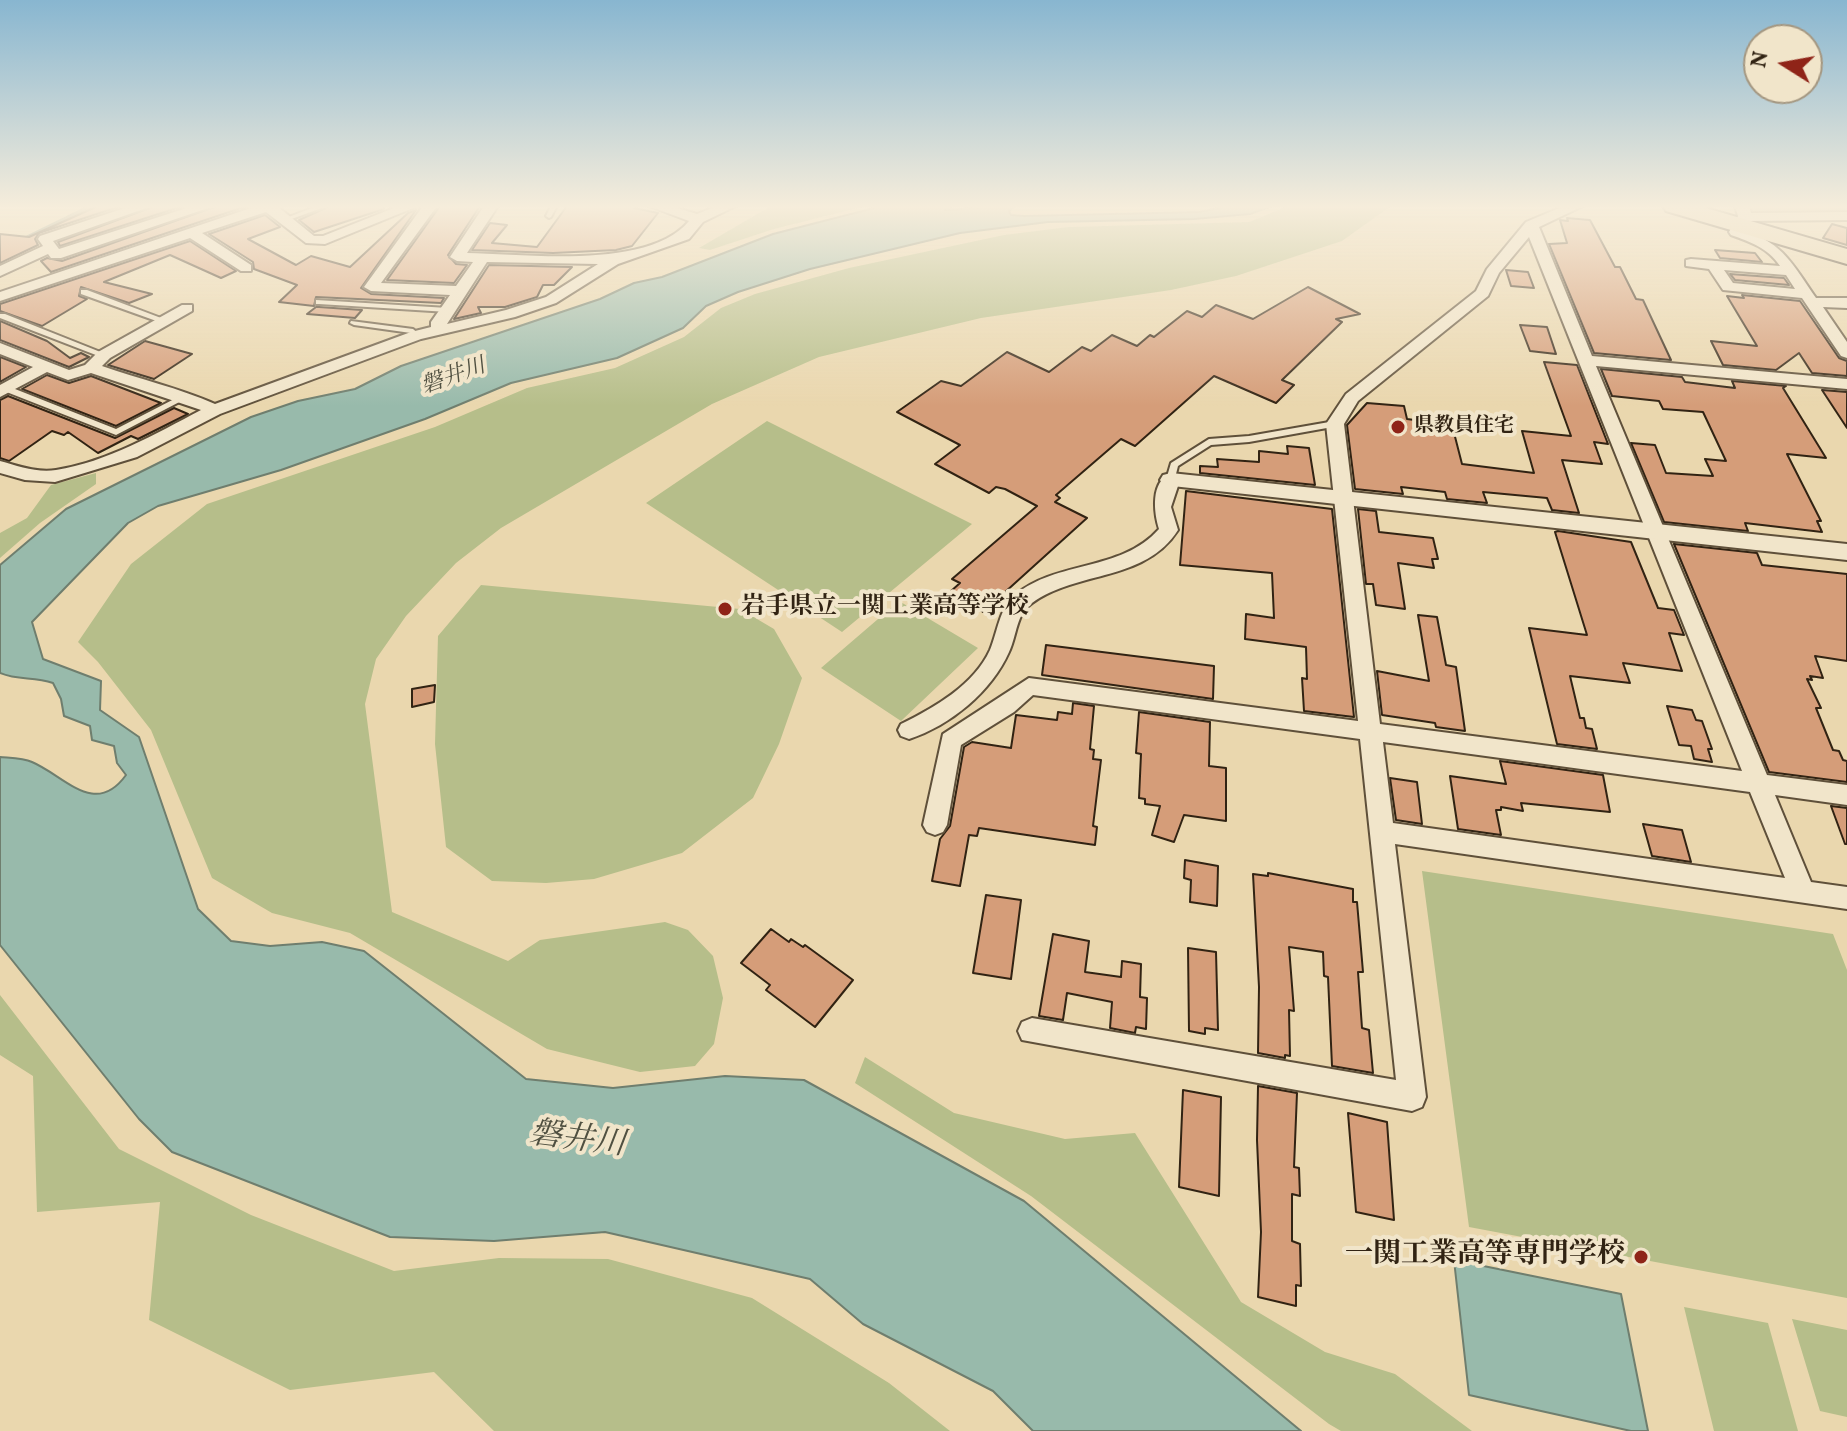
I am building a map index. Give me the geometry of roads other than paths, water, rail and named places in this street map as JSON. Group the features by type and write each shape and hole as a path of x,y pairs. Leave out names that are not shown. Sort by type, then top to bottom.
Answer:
{"street":[{"path":"0,297 71,273"},
{"path":"381,273 371,287 462,291"},
{"path":"439,329 439,322 473,273"},
{"path":"0,467 25,474 55,476 131,453 214,410 416,335 510,314 551,300 594,273"},
{"path":"1032,1031 1412,1097 1335,424 1352,398 1483,293 1492,273"},
{"path":"1551,273 1803,892"},
{"path":"1719,273 1728,287 1847,303"},
{"path":"1791,273 1847,353"},
{"path":"0,348 68,375 91,368 104,355 187,308"},
{"path":"1588,360 1847,384"},
{"path":"3,390 46,366"},
{"path":"91,368 174,397 185,397 214,410"},
{"path":"909,730 932,719 987,673 1000,651 1013,608 1027,596 1062,579 1132,559 1160,543 1169,530 1162,507 1171,480 1847,552"},
{"path":"935,825 951,740 1006,706 1029,686 1847,795"},
{"path":"1382,832 1847,898"}],"lane":[{"path":"84,292 165,321"},
{"path":"319,302 448,310"},
{"path":"2,316 104,355"},
{"path":"354,323 413,331 416,335"},
{"path":"3,390 116,432 185,397"},
{"path":"1171,480 1174,465 1209,442 1249,439 1335,424"}],"water":[{"name":"磐井川","path":"673,273 798,273 706,306 683,328 617,358 511,383 425,419 281,470 158,506 128,523 32,622 43,659 101,681 100,710 139,737 198,909 231,941 270,946 322,942 364,951 526,1079 613,1088 725,1076 804,1080 1024,1201 1301,1431 1033,1431 993,1391 863,1324 810,1279 605,1232 494,1241 390,1237 172,1152 139,1119 0,945 0,757 32,762 68,784 91,793 103,793 126,775 117,763 114,746 92,740 90,726 64,716 61,699 53,683 0,673 0,565 66,509 251,417 298,401 355,389 401,366 600,299 634,283"},
{"path":"1454,1260 1621,1294 1648,1431 1631,1431 1469,1395"}],"place":[{"name":"県教員住宅","path":"1398,427"},
{"name":"岩手県立一関工業高等学校","path":"725,609"},
{"name":"一関工業高等専門学校","path":"1641,1257"}]}
